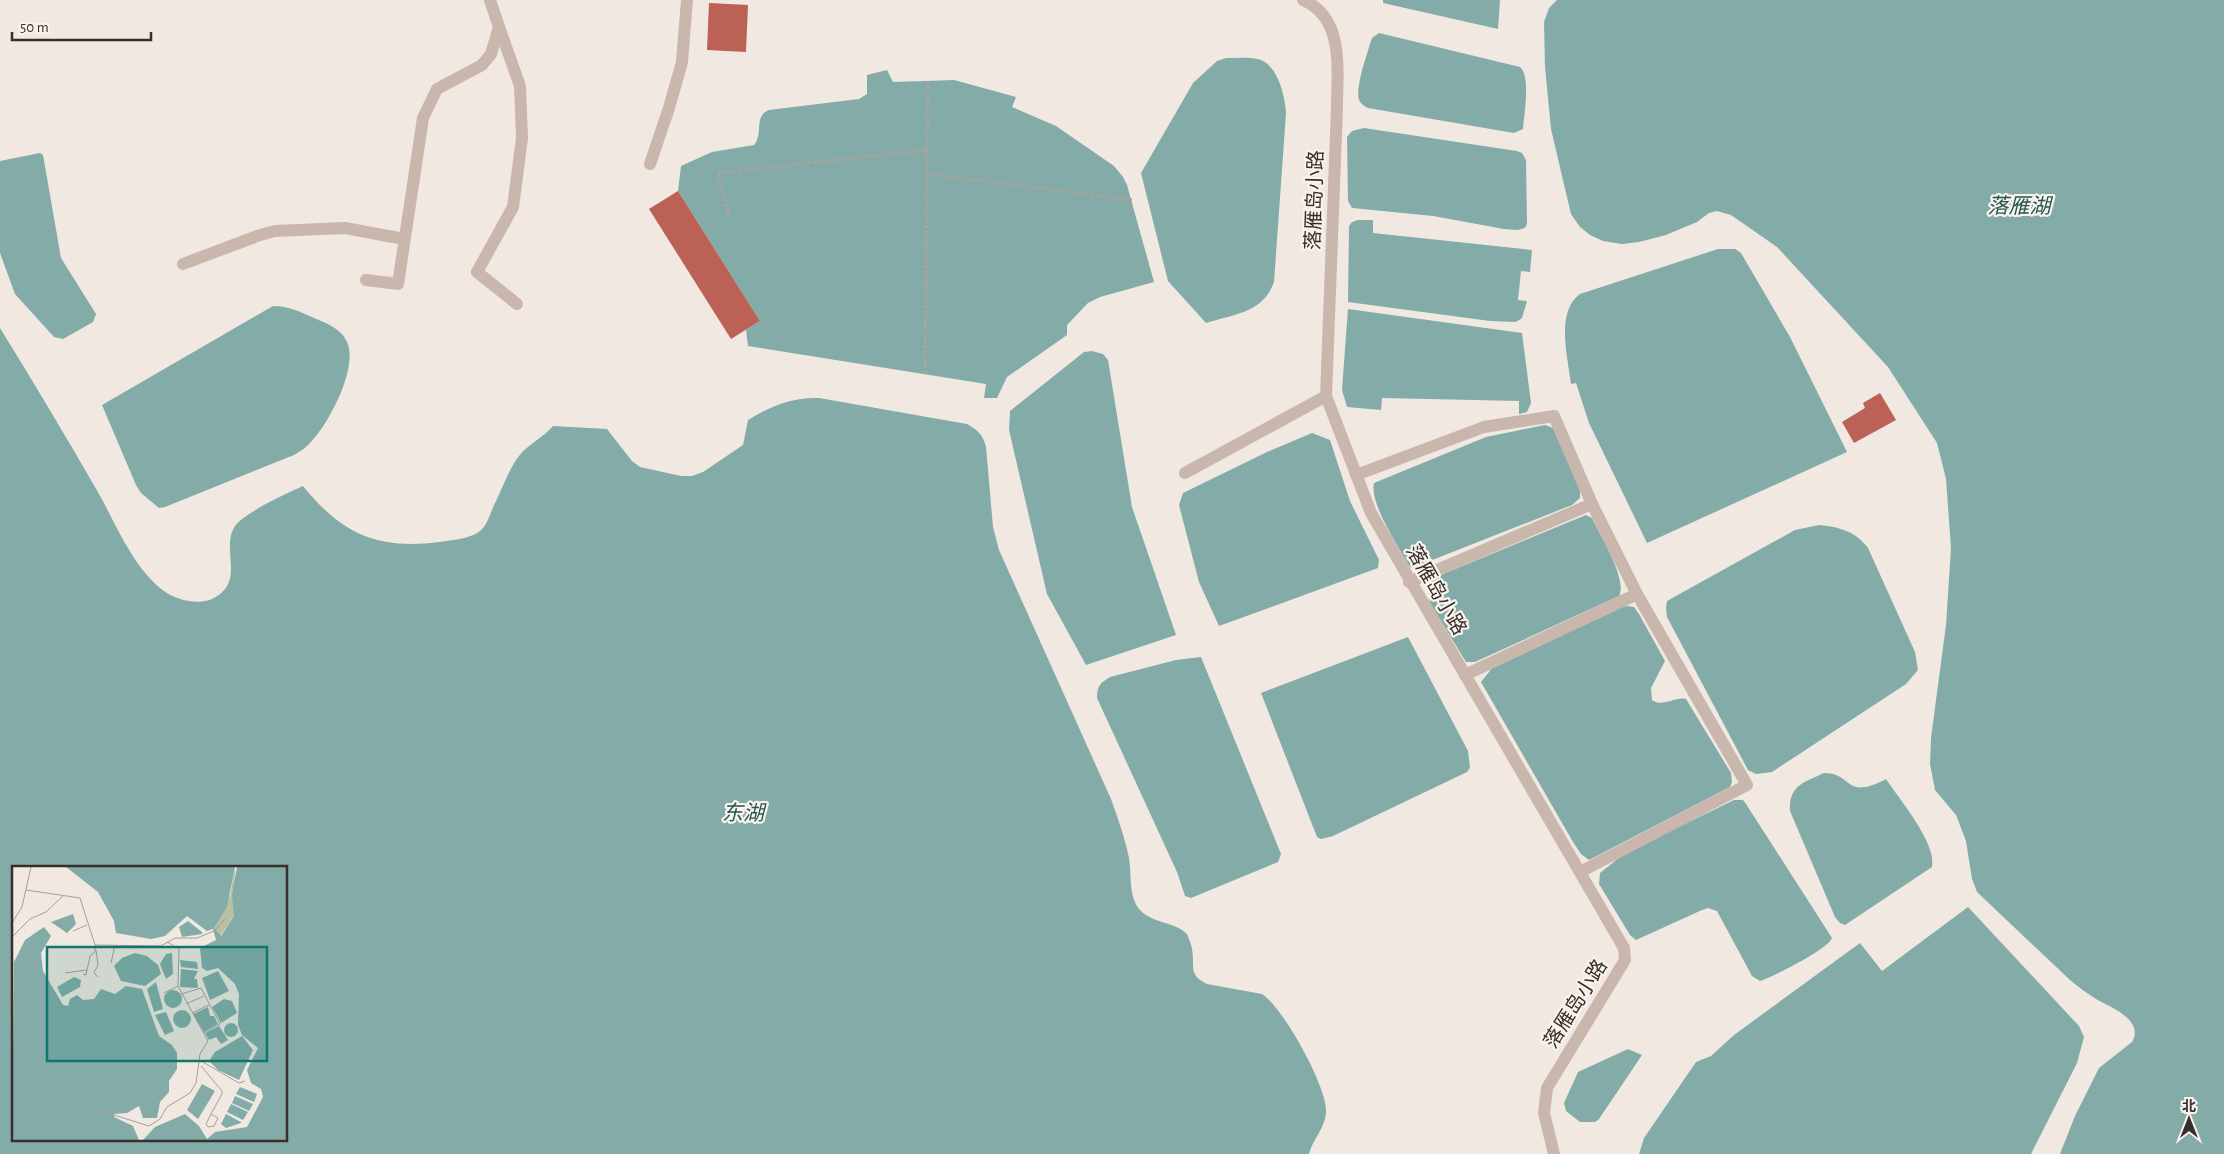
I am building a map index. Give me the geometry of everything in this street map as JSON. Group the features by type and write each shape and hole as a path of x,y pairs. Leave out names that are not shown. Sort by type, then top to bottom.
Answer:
{"street":[{"path":"490,0 520,86 522,138 513,207 477,272 517,304"},
{"path":"650,164 682,62 687,0"},
{"name":"落雁岛小路","path":"1303,0 1320,11 1332,28 1337,64 1326,396 1371,513 1409,582 1624,948 1625,960 1547,1088 1544,1113 1554,1154"},
{"path":"366,280 398,284 417,151 426,109 437,89 487,60 499,27"},
{"path":"183,264 275,231 345,228 404,239"},
{"path":"1184,473 1326,396"},
{"path":"1356,475 1484,427 1554,416 1592,504 1637,594 1747,785 1580,872"},
{"path":"1409,582 1592,504"},
{"path":"1465,675 1637,594"}],"path":[{"path":"924,373 928,81"},
{"path":"729,216 718,173 927,150"},
{"path":"927,174 1132,200"}],"water":[{"path":"1383,0 1500,0 1498,29 1383,3"},
{"name":"落雁湖","path":"1557,0 2224,0 2224,1154 2060,1154 2075,1116 2099,1068 2132,1042 2135,1034 2134,1027 2117,1010 2079,988 1977,892 1972,879 1966,841 1956,815 1935,790 1930,764 1931,738 1946,625 1951,548 1946,479 1937,443 1888,367 1777,247 1731,215 1717,211 1709,213 1697,222 1666,235 1622,244 1603,241 1590,235 1580,227 1571,214 1551,129 1545,67 1544,22 1549,8"},
{"path":"1379,33 1520,67 1526,87 1523,129 1514,133 1364,106 1359,100 1358,94 1360,79 1372,38"},
{"path":"1226,58 1254,58 1265,62 1275,74 1284,98 1286,113 1274,282 1263,300 1255,306 1246,311 1206,323 1168,281 1141,173 1193,83 1217,61"},
{"path":"887,70 893,82 954,80 1016,97 1012,107 1056,126 1114,166 1127,185 1154,282 1100,297 1088,303 1067,325 1067,335 1007,377 997,398 984,398 986,384 748,346 746,330 760,321 678,191 681,166 712,152 754,145 757,141 761,116 769,110 859,99 867,94 867,75"},
{"path":"1364,128 1522,153 1526,160 1527,224 1525,228 1518,230 1504,229 1433,216 1352,208 1348,201 1347,137 1352,131"},
{"path":"40,153 43,155 61,258 96,314 93,322 63,339 54,337 15,294 0,253 0,161"},
{"path":"1373,220 1373,233 1532,250 1530,272 1521,271 1518,300 1527,301 1522,318 1516,322 1490,321 1348,302 1349,226 1352,222"},
{"path":"1718,249 1735,249 1741,253 1790,337 1847,452 1647,543 1589,423 1576,383 1571,384 1565,324 1572,302 1580,294"},
{"path":"273,306 294,310 324,322 338,330 345,337 350,353 349,367 345,382 332,412 315,437 294,455 159,508 141,493 136,485 102,405"},
{"path":"1348,309 1522,333 1531,403 1527,412 1519,414 1519,401 1382,398 1381,410 1347,407 1342,390"},
{"name":"东湖","path":"0,328 75,452 143,571 153,582 169,594 195,602 214,598 229,583 231,574 231,535 235,526 256,509 303,486 318,503 347,527 362,535 379,540 418,544 455,540 476,534 485,525 515,461 553,426 607,429 632,461 640,467 681,476 692,476 703,472 743,445 748,420 773,407 800,399 819,398 971,426 982,436 986,447 993,527 999,550 1111,799 1127,851 1132,892 1136,904 1145,915 1176,927 1187,934 1192,949 1195,973 1201,981 1207,984 1262,994 1281,1014 1312,1067 1324,1100 1326,1111 1324,1122 1309,1154 0,1154"},
{"path":"1092,351 1103,354 1108,360 1132,507 1176,635 1086,665 1047,594 1009,430 1010,411 1084,352"},
{"path":"1545,425 1553,428 1580,487 1580,498 1572,505 1412,568 1409,566 1380,513 1374,492 1374,483 1486,437"},
{"path":"1312,433 1330,440 1350,501 1379,560 1378,568 1219,626 1199,582 1179,505 1183,493 1267,452"},
{"path":"1586,515 1592,518 1617,569 1621,589 1619,596 1475,662 1466,662 1430,603 1428,586 1431,579"},
{"path":"1819,525 1846,531 1858,538 1868,548 1915,652 1918,670 1906,684 1772,772 1756,774 1748,770 1667,617 1667,601 1795,530"},
{"path":"1620,607 1634,607 1639,614 1665,661 1651,688 1652,700 1660,703 1686,699 1731,773 1732,782 1730,787 1589,860 1581,854 1573,842 1481,682 1493,667"},
{"path":"1408,637 1468,751 1470,768 1467,772 1333,836 1321,839 1317,837 1261,693"},
{"path":"1201,657 1281,854 1278,862 1191,898 1185,896 1177,872 1097,698 1097,694 1100,685 1110,677 1176,660"},
{"path":"1824,773 1840,777 1856,787 1872,785 1886,779 1916,822 1929,846 1932,857 1932,867 1845,925 1840,923 1835,917 1790,811 1790,802 1795,790"},
{"path":"1734,800 1743,800 1746,804 1832,938 1811,956 1760,981 1752,976 1717,911 1708,908 1702,910 1636,940 1630,935 1599,884 1600,873 1625,853"},
{"path":"1968,907 2079,1026 2084,1037 2077,1063 2031,1154 1639,1154 1644,1138 1696,1062 1711,1056 1734,1035 1860,943 1882,971"},
{"path":"1628,1049 1642,1055 1599,1119 1595,1122 1580,1122 1566,1111 1564,1103 1578,1072"}],"building":[{"path":"709,3 748,5 746,52 707,50"},
{"path":"678,191 760,321 731,339 649,209"},
{"path":"1880,393 1896,420 1854,443 1842,422 1865,408 1863,403"}]}
